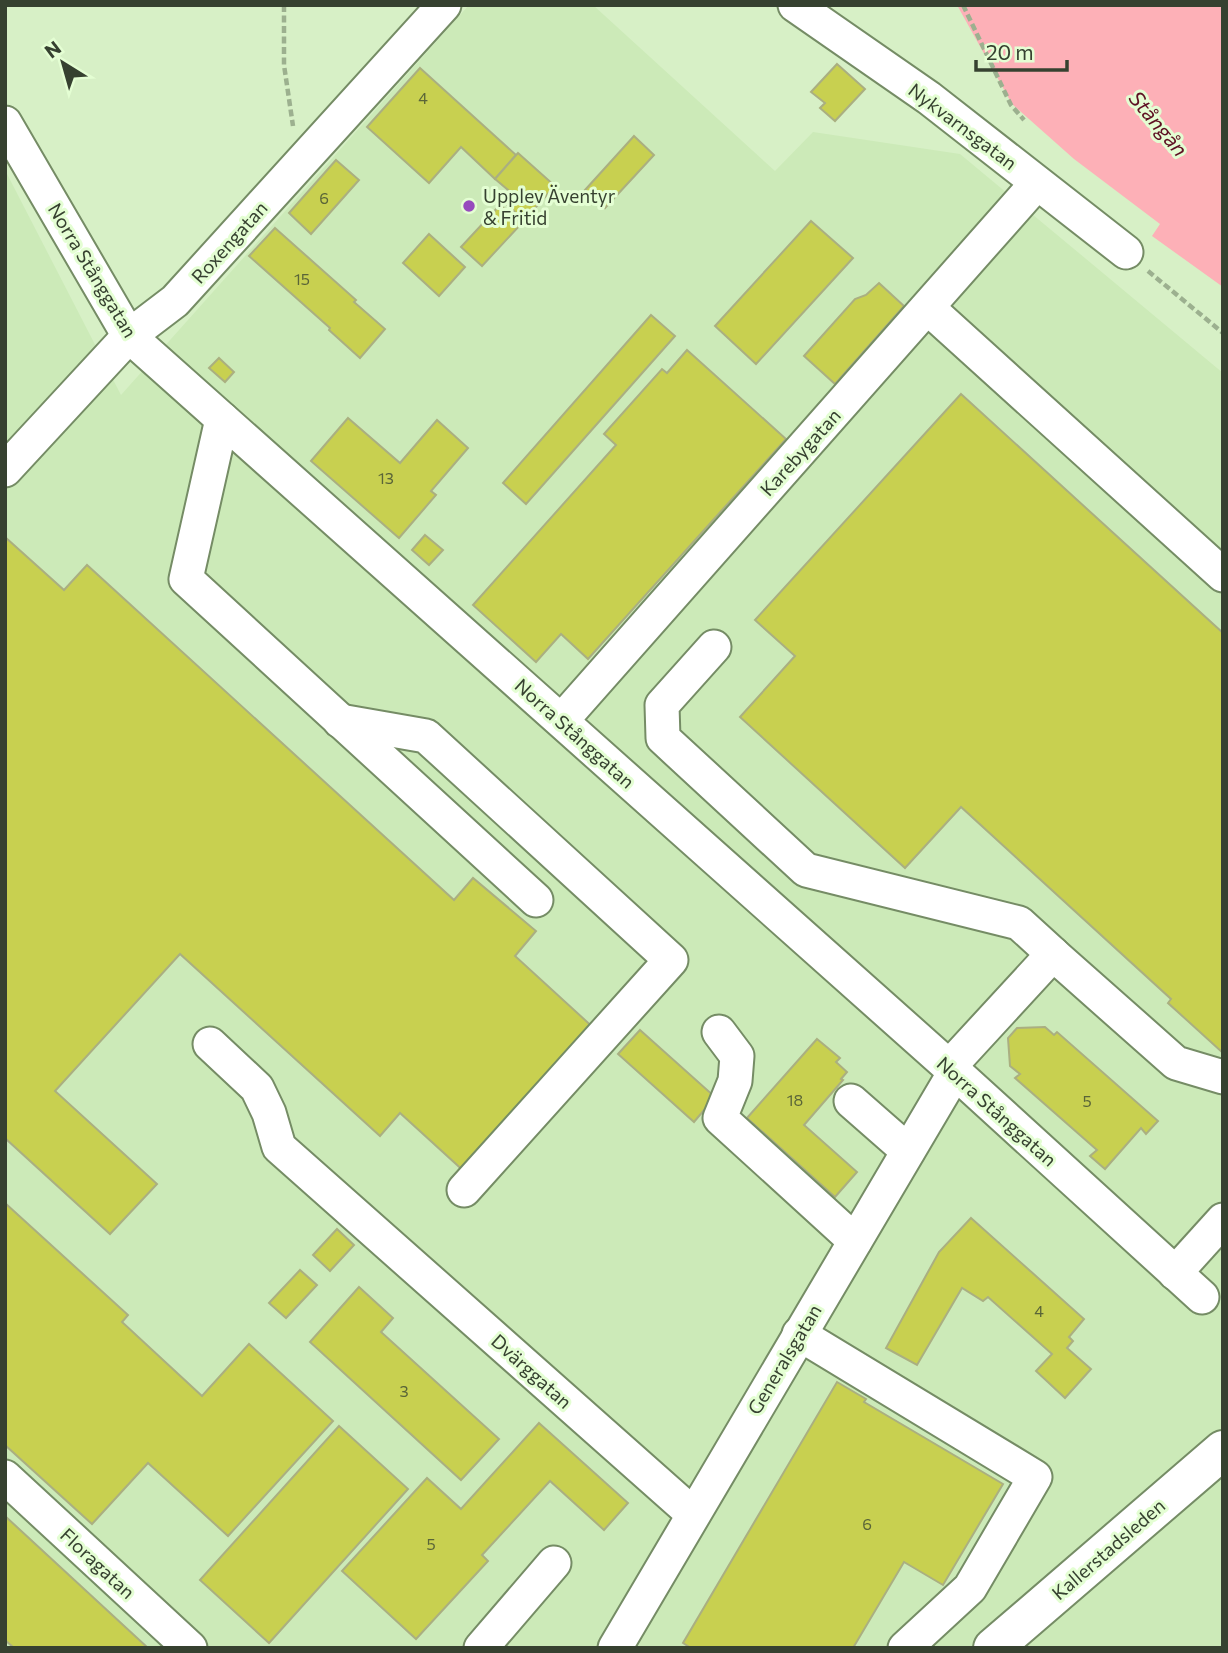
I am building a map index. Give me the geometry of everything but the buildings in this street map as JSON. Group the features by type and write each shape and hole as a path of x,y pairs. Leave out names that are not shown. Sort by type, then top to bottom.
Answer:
{"main road":[{"name":"Kallerstadsleden","path":"993,1648 1223,1450"}],"street":[{"name":"Roxengatan","path":"5,470 129,336 175,301 444,5"},
{"name":"Nykvarnsgatan","path":"795,5 929,98 1126,252"},
{"name":"Norra Stånggatan","path":"5,123 129,336 562,720 1202,1297"},
{"name":"Karebygatan","path":"562,720 1037,183"},
{"path":"928,308 1223,575"},
{"path":"222,419 186,579 536,900"},
{"path":"713,647 662,705 663,738 806,870 1019,923 1176,1063 1223,1077"},
{"path":"340,720 425,736 671,960 464,1190"},
{"name":"Generalsgatan","path":"615,1648 908,1151 952,1070 1053,954"},
{"path":"719,1031 737,1056 735,1081 720,1118 855,1241"},
{"name":"Dvärggatan","path":"210,1044 257,1088 269,1112 279,1147 693,1514"},
{"path":"851,1101 908,1151"},
{"path":"1175,1273 1223,1220"},
{"path":"799,1335 1035,1477 970,1588 905,1648"},
{"name":"Floragatan","path":"5,1477 190,1648"},
{"path":"481,1648 554,1563"}],"path":[{"path":"284,5 284,65 299,164"},
{"path":"964,5 1011,105 1024,120"},
{"path":"1126,252 1223,333"}],"shaded area":[{"path":"469,5 593,5 775,171 813,132 960,154 1223,373 1223,1648 5,1648 5,170 121,395"}],"water":[{"name":"Stångån","path":"957,5 1223,5 1223,287 1152,236 1160,224 1074,159 1012,104"}],"place":[{"name":"Upplev Äventyr & Fritid","path":"469,206"}]}
